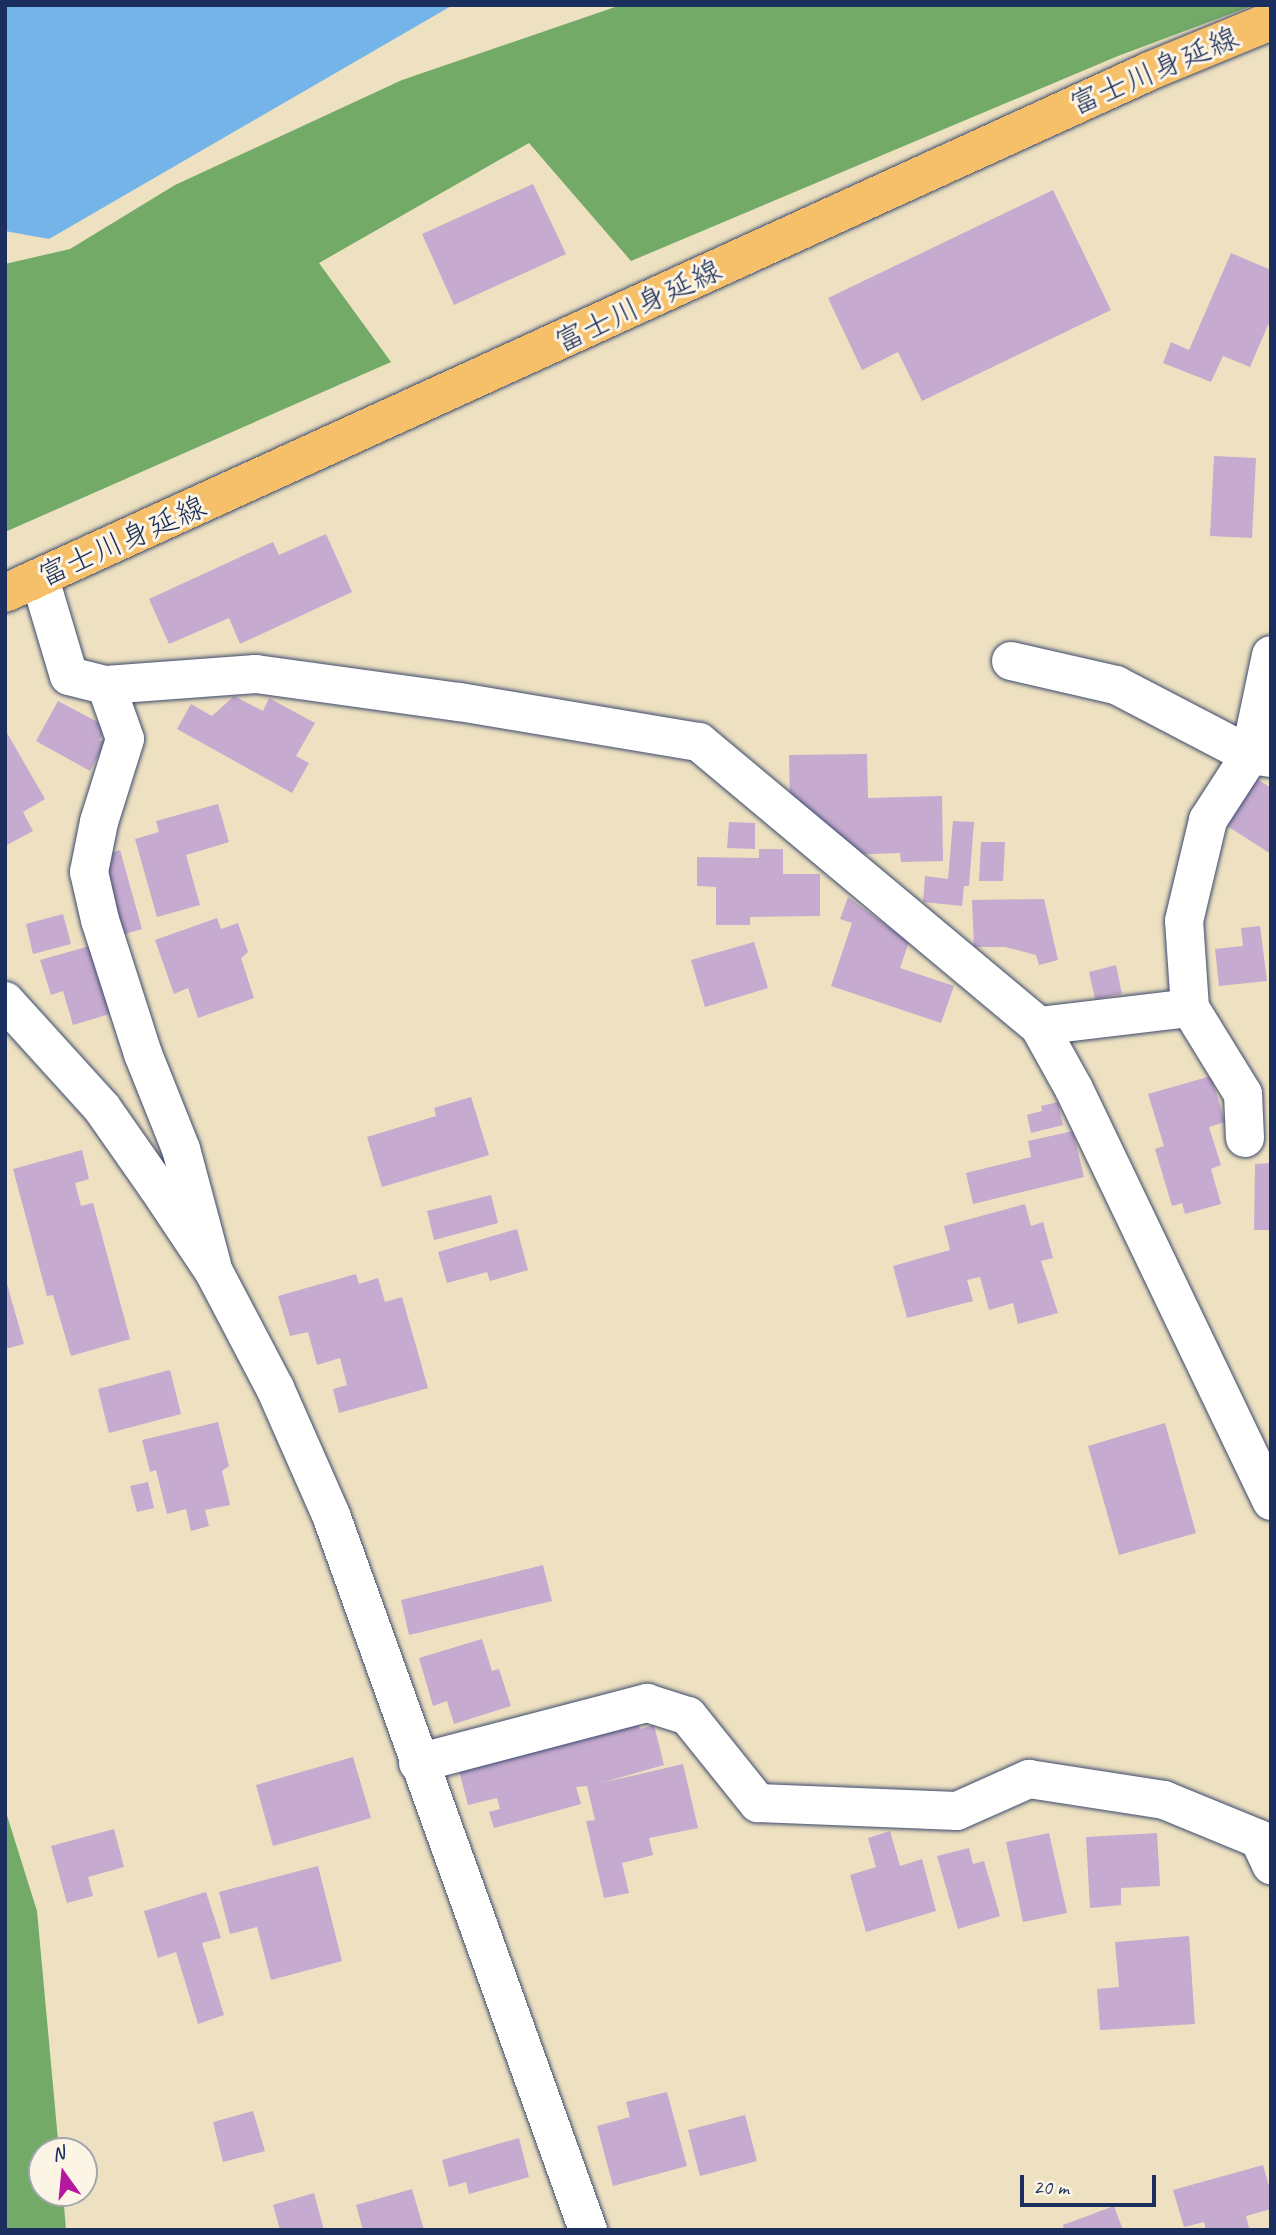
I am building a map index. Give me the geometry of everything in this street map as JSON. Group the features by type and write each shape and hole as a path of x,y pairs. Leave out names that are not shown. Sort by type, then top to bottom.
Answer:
{"main road":[{"name":"富士川身延線","path":"5,593 1139,76 1271,21"}],"street":[{"path":"40,579 69,676 106,685 256,674 459,702 699,742 1039,1026 1074,1089 1271,1501"},
{"path":"1245,1138 1243,1094 1190,1008 1184,921 1208,820 1260,756 1271,655"},
{"path":"1011,661 1116,685 1260,756"},
{"path":"106,685 125,740 99,822 89,872 100,920 143,1054 181,1149 214,1272"},
{"path":"5,1001 102,1108 214,1272 275,1388 331,1515 588,2230"},
{"path":"1039,1026 1190,1008"},
{"path":"418,1763 647,1703 688,1716 758,1803 957,1811 1029,1779 1164,1800 1259,1839 1271,1864"}],"green space":[{"path":"621,5 1254,5 1118,56 631,261 529,143 319,263 391,362 5,532 5,264 70,249 175,185 402,80"},
{"path":"5,1809 37,1911 58,2137 28,2137 28,2207 64,2207 66,2230 5,2230"}],"water":[{"path":"5,5 453,5 49,239 5,231"}],"building":[{"path":"533,184 566,254 454,305 422,234"},
{"path":"1053,190 1111,310 922,401 898,352 862,370 828,298"},
{"path":"1231,253 1271,270 1271,318 1250,367 1223,356 1211,382 1163,363 1171,342 1189,350"},
{"path":"1214,456 1256,458 1252,538 1210,536"},
{"path":"326,534 352,592 240,644 229,618 169,644 149,599 273,542 279,555"},
{"path":"234,696 263,711 269,698 315,723 296,756 309,763 292,793 177,729 191,704 212,716"},
{"path":"58,701 107,727 99,741 107,740 90,771 36,741"},
{"path":"7,733 45,799 23,812 33,831 5,846"},
{"path":"867,754 868,798 942,796 943,861 901,862 900,853 842,855 790,805 789,755"},
{"path":"1248,773 1271,788 1271,854 1218,820"},
{"path":"218,804 229,842 186,855 200,905 157,917 135,839 159,832 156,821"},
{"path":"953,821 974,822 969,886 964,886 962,906 923,902 925,876 948,879"},
{"path":"729,822 755,823 755,849 727,848"},
{"path":"981,842 1005,842 1003,881 979,881"},
{"path":"759,849 783,849 783,874 820,874 820,916 750,917 750,925 716,925 716,887 697,886 697,857 759,858"},
{"path":"120,850 142,929 121,935 99,856"},
{"path":"848,897 909,942 900,968 954,986 941,1023 831,986 852,923 840,919"},
{"path":"1044,899 1058,960 1039,965 1036,955 1005,947 974,947 972,900"},
{"path":"63,914 71,944 33,954 26,924"},
{"path":"217,918 221,929 238,923 248,952 241,958 254,998 198,1018 188,988 174,994 155,940"},
{"path":"1260,926 1267,981 1219,986 1215,949 1243,946 1241,928"},
{"path":"754,942 768,988 705,1007 691,960"},
{"path":"93,945 113,1013 73,1025 63,991 51,995 40,960"},
{"path":"1116,965 1122,994 1095,999 1089,972"},
{"path":"1211,1076 1225,1122 1209,1127 1221,1165 1211,1169 1221,1204 1185,1214 1182,1203 1172,1206 1155,1149 1164,1146 1148,1094"},
{"path":"471,1097 489,1155 382,1187 367,1137 436,1116 434,1108"},
{"path":"1058,1102 1063,1125 1031,1133 1027,1115 1042,1111 1041,1106"},
{"path":"1073,1131 1084,1177 973,1204 966,1173 1031,1157 1028,1141"},
{"path":"82,1150 89,1179 75,1183 81,1206 93,1203 130,1339 71,1356 53,1295 47,1296 13,1169"},
{"path":"1271,1163 1271,1230 1254,1230 1255,1164"},
{"path":"491,1195 498,1223 434,1240 427,1211"},
{"path":"1025,1204 1031,1226 1043,1222 1053,1258 1041,1261 1058,1313 1018,1324 1013,1303 989,1310 980,1277 967,1280 973,1301 907,1318 893,1266 950,1250 944,1226"},
{"path":"517,1229 528,1270 490,1281 487,1272 447,1283 438,1252"},
{"path":"356,1274 359,1284 378,1278 385,1302 402,1297 428,1388 339,1413 333,1389 347,1385 340,1358 317,1365 308,1332 290,1336 278,1296"},
{"path":"5,1277 24,1344 5,1349"},
{"path":"170,1370 181,1414 109,1433 98,1389"},
{"path":"218,1422 229,1466 222,1471 230,1505 205,1510 209,1526 191,1531 186,1509 167,1514 156,1470 150,1472 142,1440"},
{"path":"1165,1423 1196,1533 1119,1555 1088,1446"},
{"path":"148,1482 154,1508 137,1512 130,1486"},
{"path":"543,1565 552,1601 409,1635 401,1600"},
{"path":"482,1639 492,1671 499,1669 511,1706 454,1724 447,1701 433,1706 419,1658"},
{"path":"637,1720 640,1729 654,1725 664,1765 601,1783 683,1764 698,1828 649,1838 653,1855 622,1863 629,1893 604,1898 586,1821 595,1820 587,1786 576,1787 581,1804 494,1828 489,1812 500,1809 497,1798 468,1805 458,1767"},
{"path":"353,1757 371,1818 273,1846 256,1785"},
{"path":"114,1829 124,1867 88,1877 93,1896 67,1903 51,1846"},
{"path":"890,1831 900,1866 922,1859 936,1911 866,1932 850,1875 876,1867 868,1838"},
{"path":"1049,1833 1067,1913 1023,1922 1006,1842"},
{"path":"1157,1833 1160,1886 1121,1888 1121,1905 1090,1908 1086,1837"},
{"path":"969,1848 973,1864 984,1861 1000,1916 958,1929 937,1856"},
{"path":"318,1866 342,1961 271,1980 257,1927 230,1934 219,1892"},
{"path":"206,1892 221,1938 202,1943 224,2015 198,2024 176,1952 158,1958 144,1911"},
{"path":"1189,1936 1195,2024 1100,2030 1097,1989 1119,1987 1115,1942"},
{"path":"667,2092 687,2166 613,2186 597,2126 630,2117 626,2102"},
{"path":"253,2111 265,2151 223,2162 213,2122"},
{"path":"745,2115 757,2161 700,2176 688,2130"},
{"path":"519,2138 529,2177 469,2194 466,2182 449,2187 442,2160"},
{"path":"1263,2165 1271,2193 1271,2209 1246,2216 1249,2228 1206,2230 1204,2222 1184,2227 1173,2190"},
{"path":"412,2189 424,2230 363,2230 356,2205"},
{"path":"314,2193 324,2230 280,2230 273,2205"},
{"path":"1114,2206 1123,2230 1064,2230 1063,2225"}]}
